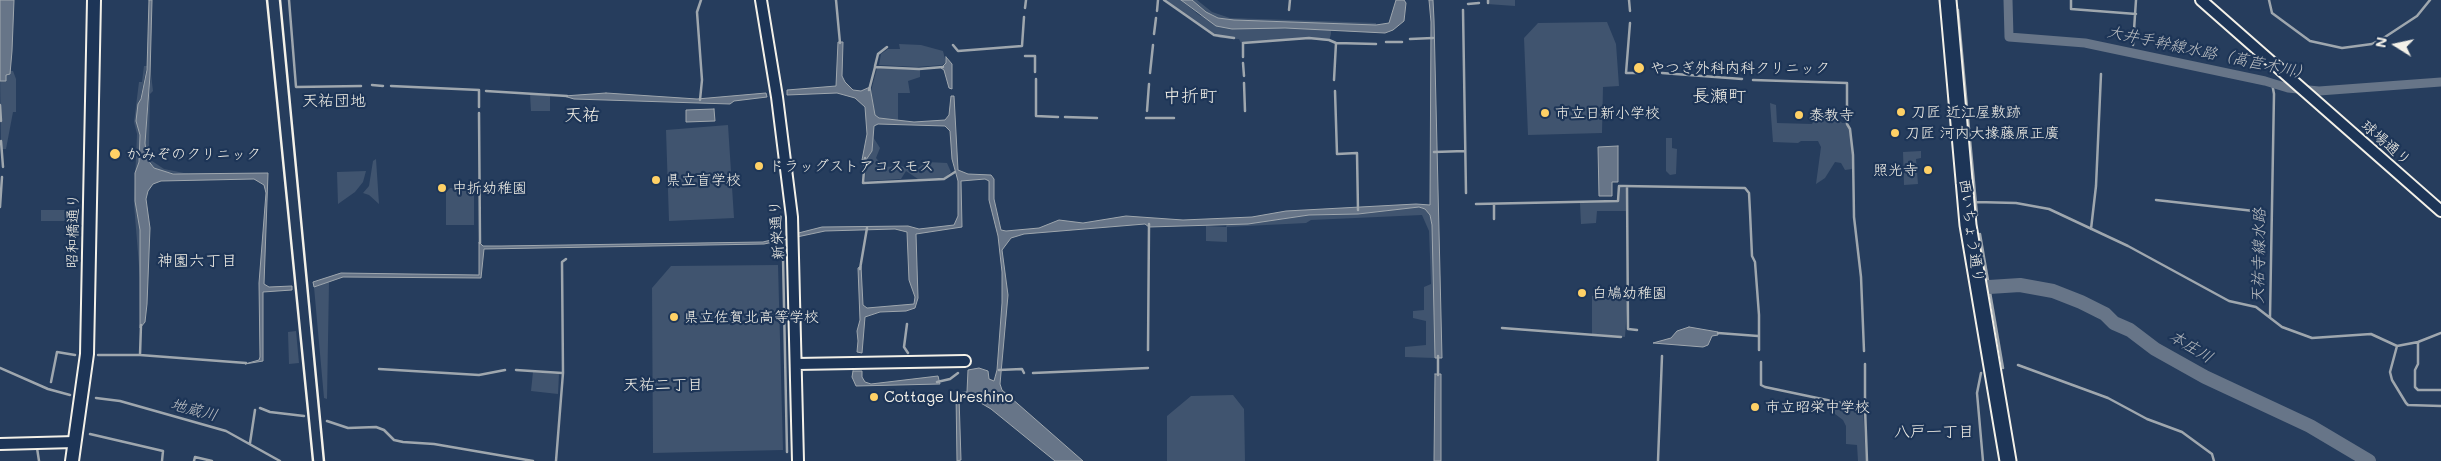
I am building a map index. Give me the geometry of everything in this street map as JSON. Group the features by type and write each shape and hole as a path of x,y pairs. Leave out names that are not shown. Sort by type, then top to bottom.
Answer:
{"highway":[{"name":"西いちょう通り","path":"1948,0 1968,225 2008,461"}],"main road":[{"name":"昭和橋通り","path":"72,461 76,442 86,354 94,0"}],"street":[{"name":"新栄通り","path":"761,0 778,97 792,217 798,461"},
{"name":"球場通り","path":"2201,0 2441,211"},
{"path":"797,364 965,361"},
{"path":"0,444 76,442"}],"shaded area":[{"path":"0,0 14,0 10,74 6,75 6,81 0,81"},
{"path":"149,0 152,0 150,75 145,143 147,159 154,168 173,174 268,173 264,284 269,287 292,286 292,290 263,292 263,361 245,364 259,360 260,357 259,283 266,193 264,185 254,179 161,181 153,184 148,191 146,199 150,228 147,304 145,322 140,328 140,230 135,201 135,173 139,162 140,135 136,121 138,104 141,99 147,70"},
{"path":"1163,0 1181,0 1199,15 1232,29 1253,27 1331,30 1331,34 1329,41 1309,39 1241,43 1239,39 1214,36"},
{"path":"1181,0 1192,0 1206,12 1218,18 1376,25 1389,23 1396,0 1404,0 1406,3 1404,21 1393,30 1385,33 1285,28 1232,29 1216,26"},
{"path":"1192,0 1197,0 1212,12 1230,18 1376,23 1376,25 1218,18 1206,12"},
{"path":"1429,0 1433,0 1434,20 1442,358 1435,358 1432,225 1430,215 1425,209 1419,207 1358,214 1309,215 1248,224 1149,227 1145,224 1024,234 1011,238 1002,250 1008,295 1000,384 1002,390 1083,461 1055,461 991,409 969,396 959,397 961,460 957,461 956,393 967,392 968,370 979,368 988,371 989,379 994,381 997,370 1002,303 1002,272 998,236 989,200 989,181 985,179 961,181 962,227 916,234 918,298 915,308 906,311 880,312 865,317 862,353 857,352 857,331 860,320 858,268 861,266 863,305 867,308 914,304 915,297 909,280 907,232 895,229 825,231 764,244 484,249 481,278 343,277 314,287 313,282 341,273 479,275 479,242 483,246 501,246 763,242 822,227 908,226 919,229 954,225 958,216 958,181 952,159 950,131 945,126 878,124 874,126 872,151 866,160 862,160 867,134 865,107 855,98 837,93 787,95 787,90 836,86 838,42 843,42 842,76 845,82 853,90 861,91 870,87 875,115 879,118 914,122 945,120 949,115 951,96 954,96 958,170 968,174 991,175 994,179 994,199 1001,230 1039,228 1059,220 1083,223 1126,216 1183,220 1252,217 1286,211 1416,204 1430,205 1431,22"},
{"path":"1487,0 1515,0 1515,6 1487,4"},
{"path":"1607,22 1616,44 1619,86 1603,87 1602,133 1528,135 1524,38 1538,23"},
{"path":"899,44 921,45 943,51 946,63 917,67 879,65 881,54 888,49 900,49"},
{"path":"946,57 952,64 952,89 949,88 944,70 941,68 946,63"},
{"path":"144,66 147,66 136,121 140,135 139,162 135,172 137,134 134,122 139,82 142,82"},
{"path":"877,68 920,70 920,77 908,81 910,93 898,93 898,120 879,118 875,115 871,91"},
{"path":"0,71 13,71 16,79 16,112 13,112 6,149 1,149"},
{"path":"151,74 153,91 150,94 149,147 152,161 164,169 189,174 161,172 154,168 147,159 145,143"},
{"path":"606,93 697,99 766,93 767,97 734,101 730,104 574,99 564,96"},
{"path":"530,94 550,96 550,111 531,111"},
{"path":"1770,103 1776,105 1777,123 1812,124 1815,118 1838,118 1842,123 1848,123 1854,154 1852,169 1845,170 1841,163 1835,162 1825,178 1816,184 1821,147 1818,141 1801,141 1798,143 1773,142"},
{"path":"714,109 715,121 686,122 686,110"},
{"path":"728,125 734,218 669,221 666,130"},
{"path":"873,137 880,148 876,158 884,167 901,166 915,170 927,162 947,163 951,172 945,178 918,179 906,171 901,179 865,181 866,160 872,151"},
{"path":"1666,138 1672,138 1672,148 1677,149 1676,174 1670,175 1666,171"},
{"path":"1618,146 1618,182 1612,182 1612,196 1599,196 1598,147"},
{"path":"1921,151 1921,158 1916,159 1918,184 1904,185 1903,152"},
{"path":"376,159 379,204 369,195 363,193 369,186 373,161"},
{"path":"366,171 363,182 355,192 338,204 337,172"},
{"path":"135,181 135,201 140,230 140,278 134,204"},
{"path":"1620,187 1626,188 1627,211 1597,211 1596,223 1581,224 1580,203 1619,201"},
{"path":"450,188 474,189 474,225 446,225 446,192"},
{"path":"1418,207 1425,209 1430,215 1432,225 1435,358 1405,357 1405,347 1426,345 1426,321 1413,318 1413,311 1424,310 1424,287 1431,284 1429,231 1422,215 1311,220 1306,223 1227,227 1227,242 1206,241 1206,226 1226,227 1227,224 1248,224 1309,215 1358,214"},
{"path":"41,210 67,210 67,221 41,221"},
{"path":"778,265 783,450 653,453 652,288 671,266"},
{"path":"329,282 327,399 324,398 314,287"},
{"path":"1628,295 1625,337 1592,335 1592,296"},
{"path":"1689,327 1718,332 1718,335 1712,336 1708,345 1703,347 1653,343 1671,338 1677,331"},
{"path":"296,331 299,363 289,364 288,332"},
{"path":"853,371 862,371 862,377 865,382 871,384 938,376 940,384 856,386 852,377"},
{"path":"533,372 559,374 558,394 531,391"},
{"path":"1435,374 1441,374 1441,461 1434,461"},
{"path":"1233,395 1244,409 1245,461 1167,461 1167,416 1191,396"},
{"path":"1835,404 1863,409 1866,461 1858,461 1857,445 1846,444 1846,426 1843,420 1835,414"}],"waterway":[{"path":"289,0 296,87 361,86"},
{"path":"700,100 702,80 697,12 701,0"},
{"path":"836,0 840,43"},
{"path":"1025,8 1026,0"},
{"path":"1157,11 1158,0"},
{"path":"1164,0 1214,35 1234,38"},
{"path":"1289,10 1290,0"},
{"path":"1629,0 1630,11"},
{"name":"大井手幹線水路（萵苣木川）","path":"2008,0 2009,37 2085,43 2265,81 2288,88 2319,91 2441,82"},
{"path":"2071,0 2071,9 2136,14"},
{"path":"2133,45 2136,0"},
{"path":"2269,0 2272,13 2310,41 2342,48 2372,44 2385,37 2417,16 2430,0"},
{"path":"1468,4 1479,3"},
{"path":"1463,10 1466,193"},
{"path":"1958,10 1977,215"},
{"path":"953,45 958,51 1022,46 1024,17"},
{"path":"1154,34 1156,18"},
{"path":"1630,23 1626,73 1640,73"},
{"path":"1243,57 1243,43 1309,38 1329,40 1336,43 1376,44"},
{"path":"1410,39 1433,38"},
{"path":"1386,42 1402,42"},
{"path":"1334,80 1336,43"},
{"path":"1150,73 1153,45"},
{"path":"875,66 878,54 887,47"},
{"path":"1025,56 1035,56 1035,72"},
{"path":"1243,63 1244,76"},
{"path":"869,90 875,67 919,69 943,67"},
{"path":"1662,73 1742,79"},
{"path":"2091,229 2096,186 2101,74"},
{"path":"1036,79 1036,116 1058,117"},
{"path":"1753,80 1847,83 1847,124 1850,129 1853,155 1854,217 1861,277 1864,351"},
{"path":"1244,83 1245,111"},
{"name":"天祐寺線水路","path":"2270,317 2274,94 2272,83"},
{"path":"1147,111 1149,84"},
{"path":"372,85 383,86"},
{"path":"391,86 479,90 479,107"},
{"path":"486,91 567,96"},
{"path":"1335,91 1337,154 1357,153 1358,210"},
{"path":"0,105 1,121"},
{"path":"479,113 480,243"},
{"path":"1065,117 1097,118"},
{"path":"1146,118 1174,118"},
{"path":"1,141 3,167"},
{"path":"1434,152 1465,151"},
{"path":"865,158 863,183 944,179 955,172"},
{"path":"0,207 2,177"},
{"path":"1476,204 1618,201 1619,186 1745,188 1749,193 1752,256 1755,262 1759,315 1759,350"},
{"path":"1627,187 1628,329 1637,330"},
{"path":"2156,200 2263,212"},
{"path":"1976,202 2016,203 2049,209 2128,246 2229,301 2256,307 2282,327 2312,338 2371,334 2397,346"},
{"path":"1494,204 1494,219"},
{"path":"1148,350 1149,224"},
{"path":"860,269 867,228"},
{"path":"1980,234 2003,368"},
{"path":"783,257 787,452"},
{"path":"556,461 563,373 562,262 566,259"},
{"name":"本庄川","path":"1989,287 2020,285 2053,291 2081,302 2105,314 2114,323 2130,330 2155,349 2205,377 2310,426 2369,461"},
{"path":"907,324 904,347 908,353"},
{"path":"140,355 141,325"},
{"path":"1502,328 1621,337"},
{"path":"1718,333 1758,336"},
{"path":"2397,346 2418,342 2441,333"},
{"path":"2418,342 2415,387 2418,390 2441,390"},
{"name":"天祐寺線水路","path":"2397,346 2390,372 2392,380 2406,403 2408,405 2441,406"},
{"path":"51,382 57,352 75,355"},
{"path":"98,355 140,355 246,363"},
{"path":"1438,356 1438,375"},
{"path":"1658,461 1662,356"},
{"path":"1761,362 1761,385 1765,387 1865,408 1867,461"},
{"path":"1865,364 1865,408"},
{"path":"2018,365 2108,398 2147,419 2182,432 2212,454 2214,461"},
{"name":"地蔵川","path":"0,368 48,389 70,395"},
{"path":"1033,373 1148,368"},
{"path":"379,369 479,375 505,370"},
{"path":"999,370 1022,369 1024,373"},
{"path":"516,370 562,373"},
{"path":"937,382 950,379 958,373"},
{"path":"1981,373 1977,393 1983,461"},
{"name":"地蔵川","path":"96,398 120,401 226,431 280,461"},
{"path":"260,408 270,412 304,416"},
{"path":"250,443 255,410"},
{"path":"327,421 348,428 376,427 384,430 394,440 403,442 434,444 533,461"},
{"path":"90,434 163,451 162,461"},
{"path":"37,448 39,461"},
{"path":"194,461 195,457 212,461"}],"railway":[{"path":"267,0 313,461"},
{"path":"280,0 324,461"}],"place":[{"name":"やつぎ外科内科クリニック","path":"1639,68"},
{"name":"刀匠 近江屋敷跡","path":"1901,112"},
{"name":"市立日新小学校","path":"1545,113"},
{"name":"泰教寺","path":"1799,115"},
{"name":"刀匠 河内大掾藤原正廣","path":"1895,133"},
{"name":"かみぞのクリニック","path":"115,154"},
{"name":"ドラッグストアコスモス","path":"759,166"},
{"name":"照光寺","path":"1928,170"},
{"name":"県立盲学校","path":"656,180"},
{"name":"中折幼稚園","path":"442,188"},
{"name":"白鳩幼稚園","path":"1582,293"},
{"name":"県立佐賀北高等学校","path":"674,317"},
{"name":"Cottage Ureshino","path":"874,397"},
{"name":"市立昭栄中学校","path":"1755,407"}],"district":[{"name":"中折町","path":"1190,96"},
{"name":"長瀬町","path":"1719,96"},
{"name":"天祐団地","path":"334,101"},
{"name":"天祐","path":"582,115"},
{"name":"神園六丁目","path":"197,261"},
{"name":"天祐二丁目","path":"663,385"},
{"name":"八戸一丁目","path":"1934,432"}]}
